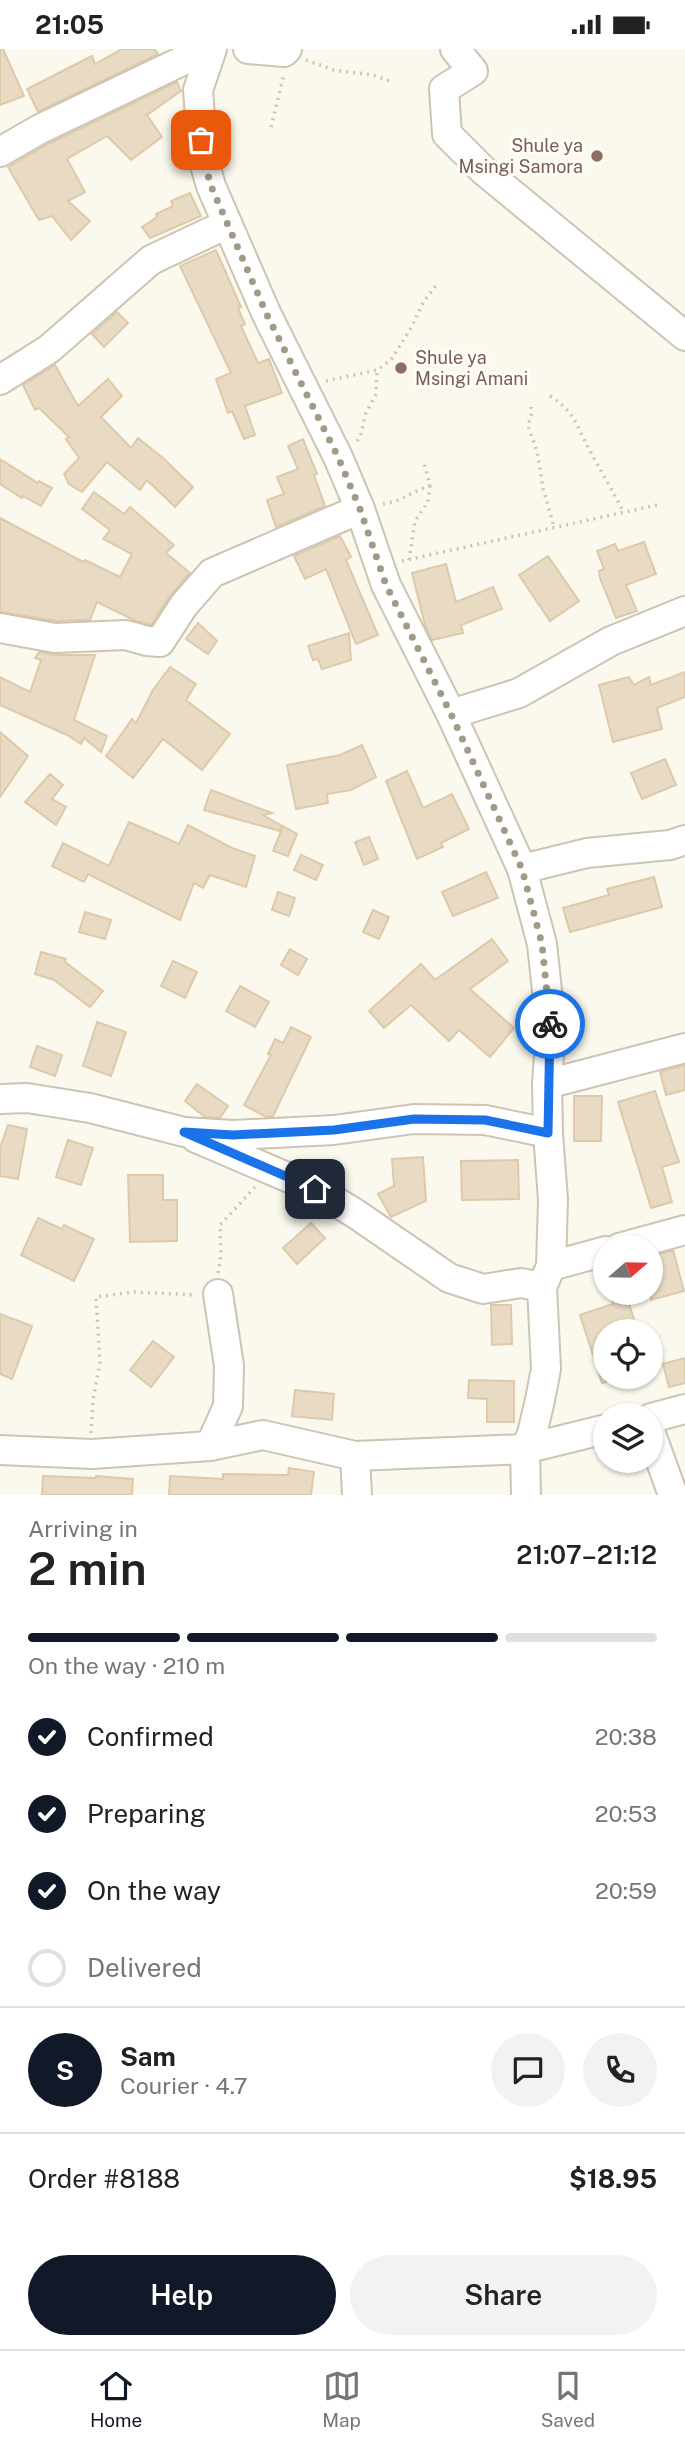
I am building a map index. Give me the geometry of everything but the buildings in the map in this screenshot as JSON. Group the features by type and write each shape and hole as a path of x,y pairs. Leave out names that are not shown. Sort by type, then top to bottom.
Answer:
{"street":[{"path":"0,152 40,129 210,49"},
{"path":"210,49 198,90 199,123 208,177 267,315 338,457 367,508 386,585 451,714 522,869 542,944 551,1028 547,1084 553,1200 547,1276 546,1369 525,1449 526,1495"},
{"path":"248,49 284,52 291,58"},
{"path":"455,49 473,71 444,89 447,134 484,171 685,335"},
{"path":"0,380 49,349 151,260 227,224"},
{"path":"0,628 55,638 127,635 160,642 184,605 212,573 367,508"},
{"path":"451,714 519,693 611,641 685,611"},
{"path":"522,869 587,853 670,845 685,840"},
{"path":"547,1084 685,1048"},
{"path":"0,1099 27,1098 90,1108 184,1132 315,1189 449,1278 483,1289 547,1276 593,1257"},
{"path":"184,1132 233,1135 334,1130 414,1119 485,1120 548,1133"},
{"path":"663,1236 685,1230"},
{"path":"210,1446 228,1406 229,1366 218,1294"},
{"path":"228,1406 263,1435"},
{"path":"663,1415 685,1409"},
{"path":"0,1450 92,1454 210,1446 263,1435 355,1456 525,1449 593,1432"},
{"path":"355,1456 356,1495"},
{"path":"663,1467 673,1495"}],"path":[{"path":"271,127 291,58 334,70 373,75 392,82"},
{"path":"321,383 377,370 391,360 424,301 438,283"},
{"path":"338,457 351,452 361,434 366,412 376,394 377,370"},
{"path":"550,396 562,404 578,423 624,513"},
{"path":"531,408 528,426 537,450 543,488 554,527"},
{"path":"410,560 415,520 428,502 430,485 424,463"},
{"path":"367,508 396,501 430,485"},
{"path":"380,566 657,505"},
{"path":"92,1454 93,1400 100,1362 96,1297 134,1292 218,1294 220,1225 271,1170"}],"way so far":[{"path":"201,140 211,186 267,315 338,457 360,509 386,585 451,714 522,869 542,944 550,1024"}],"place":[{"name":"Shule ya Msingi Samora","path":"597,156"},
{"name":"Shule ya Msingi Amani","path":"401,368"}],"route":[{"path":"315,1189 184,1132 233,1135 334,1130 414,1119 485,1120 548,1133 550,1024"}]}
